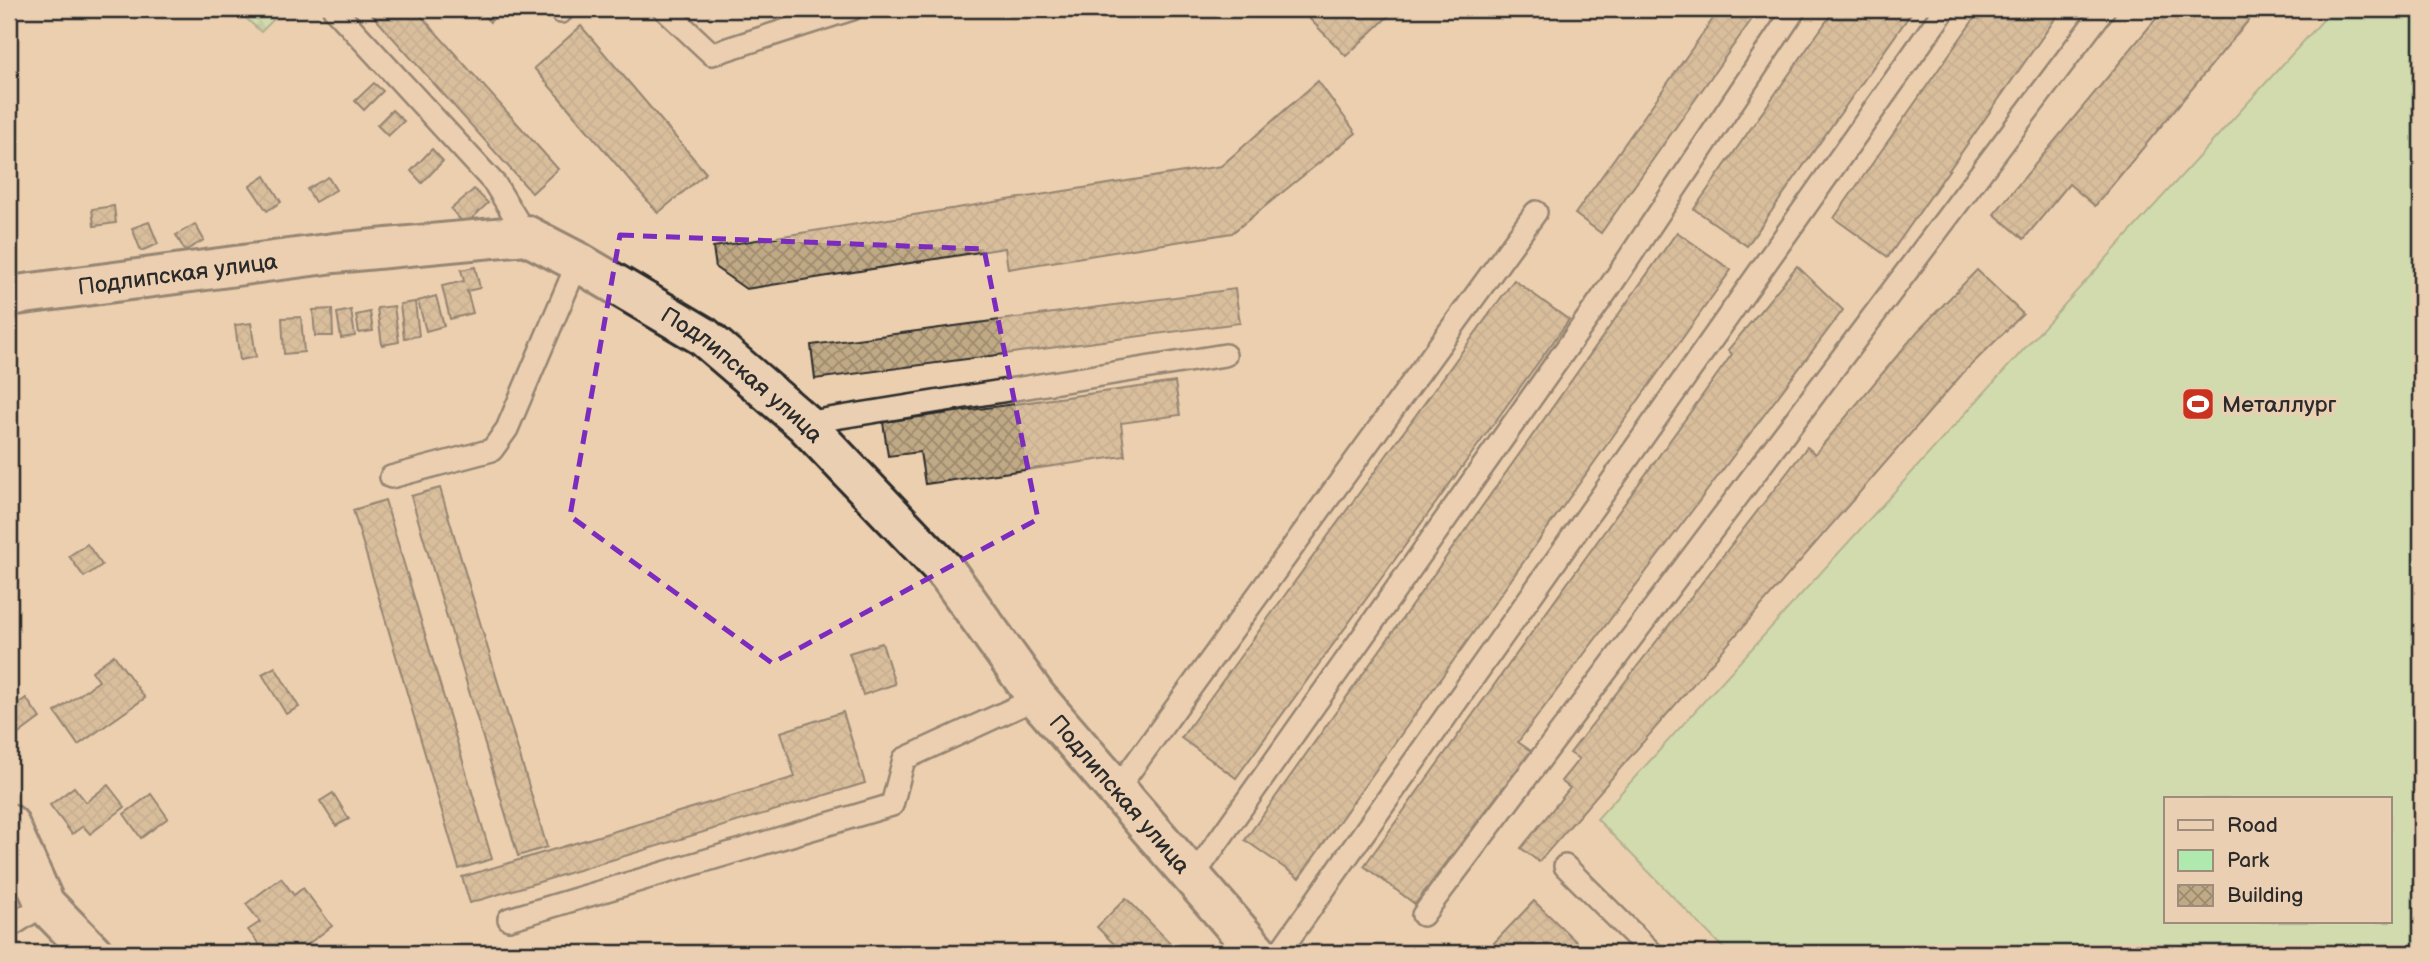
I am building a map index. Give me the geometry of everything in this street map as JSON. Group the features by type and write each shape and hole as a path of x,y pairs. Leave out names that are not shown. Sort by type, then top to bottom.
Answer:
{"street":[{"name":"Подлипская улица","path":"9,296 334,253 526,235 578,262 703,336 804,423 948,574 1037,698 1258,953"},
{"path":"9,824 45,904 93,953"}],"lane":[{"path":"334,9 495,184 526,235"},
{"path":"664,9 712,54 852,9"},
{"path":"1192,878 1609,288 1795,9"},
{"path":"1279,953 1945,9"},
{"path":"1423,915 2104,9"},
{"path":"1117,789 1536,212"},
{"path":"391,477 492,450 507,429 578,262"},
{"path":"804,423 1225,355"},
{"path":"509,919 892,806 904,759 1037,698"},
{"path":"1565,866 1652,953"},
{"path":"9,927 45,904"}],"highlighted area":[{"path":"620,235 984,249 1038,519 772,663 570,516"}],"green space":[{"path":"236,9 271,9 277,16 261,32"},
{"name":"Металлург","path":"2333,9 2421,9 2421,953 1728,953 1597,819"}],"building":[{"path":"367,9 415,9 558,169 532,193"},
{"path":"477,9 503,9 490,22"},
{"path":"1300,9 1396,9 1346,56"},
{"path":"1720,9 1759,9 1601,233 1575,214"},
{"path":"1835,9 1914,9 1747,246 1694,209"},
{"path":"1981,9 2062,9 1888,257 1834,218"},
{"path":"2164,9 2258,9 2095,206 2069,184 2024,239 1994,214"},
{"path":"581,26 706,173 658,213 534,68"},
{"path":"1318,81 1356,133 1232,233 1008,269 1005,248 746,289 716,268 713,247 1221,166"},
{"path":"374,83 383,91 364,110 355,101"},
{"path":"392,110 404,121 388,136 377,125"},
{"path":"432,149 443,161 422,183 411,171"},
{"path":"265,176 281,202 267,211 250,186"},
{"path":"328,177 336,190 315,202 307,189"},
{"path":"474,189 488,203 465,225 451,209"},
{"path":"114,206 116,223 94,226 92,209"},
{"path":"149,222 158,244 141,251 132,228"},
{"path":"195,224 204,240 185,251 176,235"},
{"path":"1677,232 1731,270 1299,878 1245,840"},
{"path":"1797,266 1843,310 1518,742 1531,751 1415,904 1364,866 1732,354 1728,350"},
{"path":"475,267 480,288 467,291 473,313 450,319 442,286 464,281 461,270"},
{"path":"1977,270 2023,314 1964,372 1539,862 1521,848 1570,788 1561,781 1579,759 1570,753 1807,447 1815,454 1917,332"},
{"path":"1514,280 1569,320 1236,778 1181,738"},
{"path":"1235,289 1240,323 815,379 811,345"},
{"path":"436,296 444,326 426,331 418,301"},
{"path":"415,302 419,336 404,338 400,304"},
{"path":"394,306 399,342 382,345 377,308"},
{"path":"332,309 333,336 315,336 313,310"},
{"path":"351,310 355,336 341,338 337,313"},
{"path":"370,312 373,331 359,333 356,315"},
{"path":"301,317 304,352 284,354 282,318"},
{"path":"251,323 256,357 240,360 235,325"},
{"path":"1175,382 1180,415 1121,423 1125,456 925,484 920,452 888,456 883,422"},
{"path":"440,488 547,847 518,856 411,496"},
{"path":"385,500 492,859 459,869 353,510"},
{"path":"87,544 102,565 84,577 69,556"},
{"path":"882,643 895,684 863,695 849,653"},
{"path":"114,655 145,698 78,745 55,712 99,681 92,671"},
{"path":"275,667 299,707 286,714 262,674"},
{"path":"26,698 40,718 17,735 9,724 9,710"},
{"path":"843,712 865,783 470,903 462,877 795,777 781,732"},
{"path":"108,785 125,807 90,834 83,826 72,834 50,805 74,787 86,802"},
{"path":"333,793 349,819 336,826 320,801"},
{"path":"151,794 168,818 141,838 124,814"},
{"path":"281,878 294,895 303,888 332,926 296,953 266,953 248,930 260,922 246,904"},
{"path":"1126,898 1180,953 1123,953 1097,927"},
{"path":"1534,901 1588,953 1496,953 1490,947"}],"place":[{"name":"Металлург","path":"2198,404"}]}
